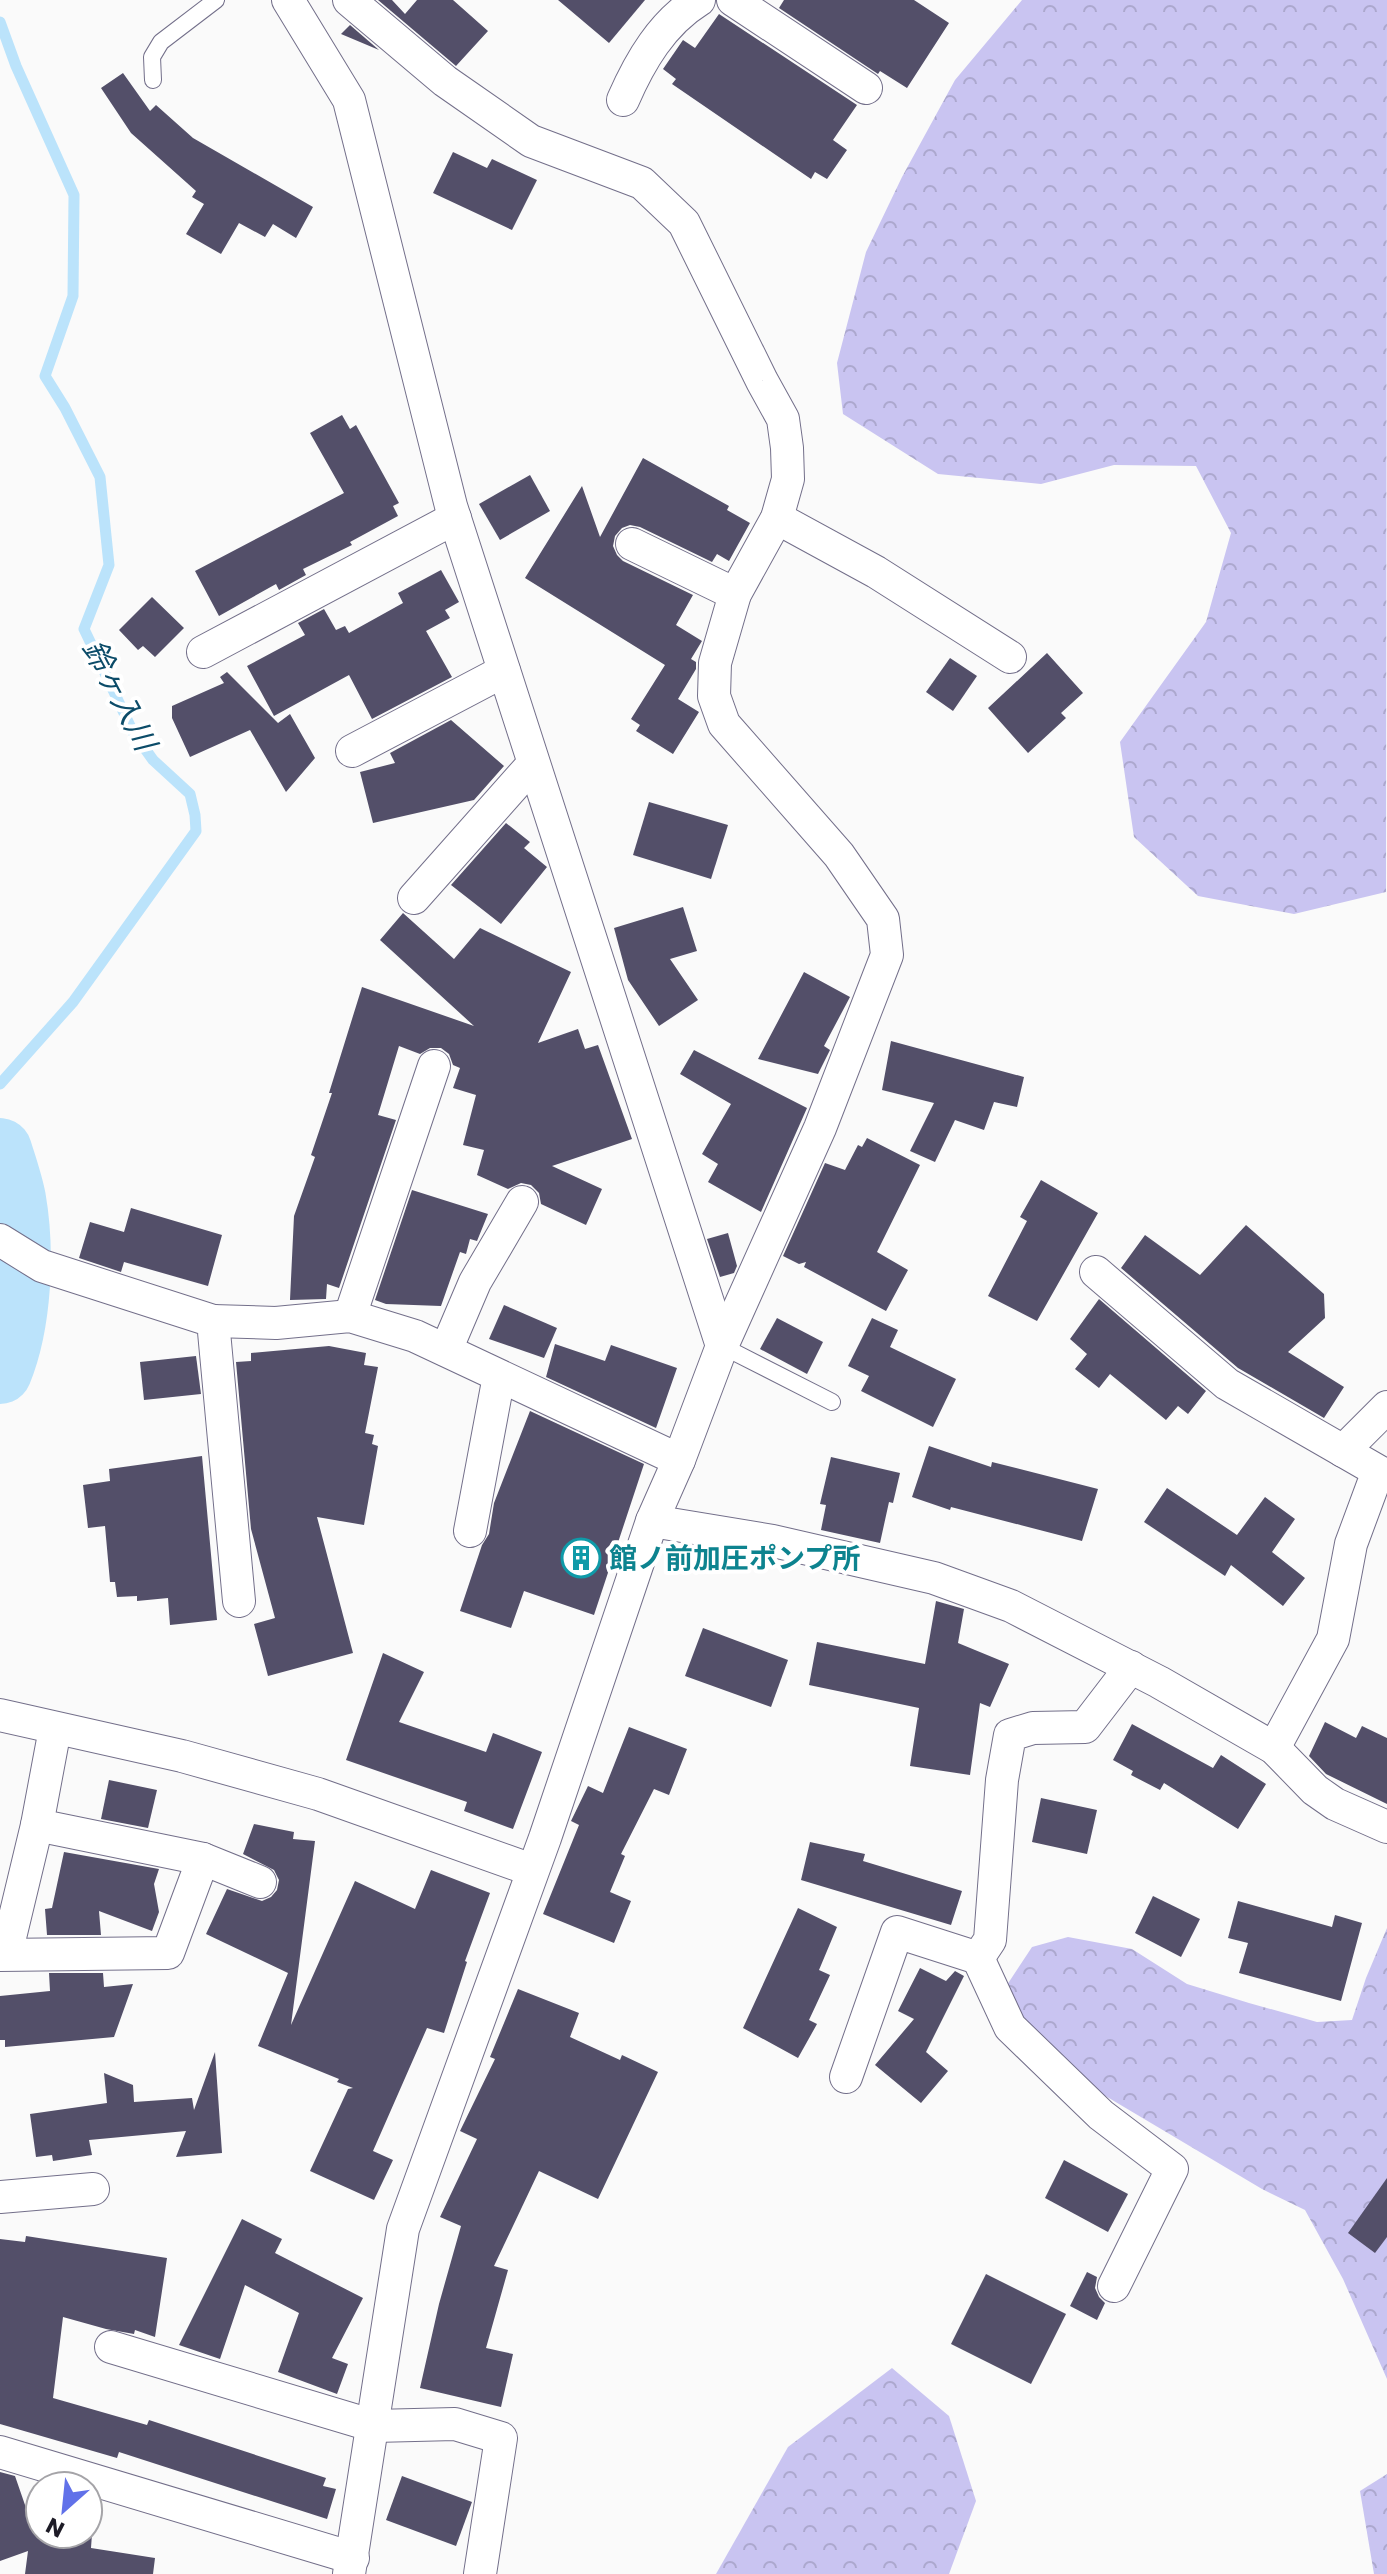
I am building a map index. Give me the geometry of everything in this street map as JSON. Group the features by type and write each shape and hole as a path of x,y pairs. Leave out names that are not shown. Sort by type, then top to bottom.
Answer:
{"street":[{"path":"288,0 349,100 455,518 722,1346"},
{"path":"0,2452 351,2566 403,2229 532,1870 652,1521 679,1460 722,1346 820,1128 887,955 883,919 839,855 724,724 714,696 715,663 735,594 777,518 788,479 783,419 684,223 642,183 531,141 445,81 349,0"},
{"path":"623,100 657,38 684,9 699,0"},
{"path":"733,0 866,88"},
{"path":"203,652 455,518"},
{"path":"777,518 876,572 1010,657"},
{"path":"632,544 735,594"},
{"path":"352,751 504,671"},
{"path":"414,898 533,764"},
{"path":"350,1316 434,1066"},
{"path":"446,1350 475,1282 522,1202"},
{"path":"0,1240 42,1266 213,1321 276,1323 350,1316 415,1336 679,1460"},
{"path":"1096,1272 1227,1384 1343,1451 1382,1468 1351,1544 1333,1639 1274,1748"},
{"path":"213,1321 239,1601"},
{"path":"470,1531 499,1376"},
{"path":"1343,1451 1387,1407"},
{"path":"652,1521 773,1541 934,1578 1011,1606 1131,1667 1274,1748 1325,1797 1387,1827"},
{"path":"978,1958 990,1940 1002,1780 1010,1735 1033,1728 1085,1727 1131,1667"},
{"path":"0,1715 182,1756 318,1794 532,1870"},
{"path":"55,1729 37,1825 3,1954 168,1953 203,1859"},
{"path":"37,1825 203,1859 260,1882"},
{"path":"846,2077 897,1932 978,1958 1010,2027 1101,2115 1172,2169 1114,2286"},
{"path":"0,2197 93,2189"},
{"path":"111,2347 374,2426 455,2424 501,2438 480,2574"}],"lane":[{"path":"153,80 152,57 161,42 216,0"},
{"path":"722,1346 832,1402"}],"green space":[{"path":"1022,0 1387,0 1386,892 1294,914 1198,896 1134,837 1120,742 1206,622 1231,533 1196,466 1114,465 1041,484 938,474 843,414 837,363 866,252 902,177 955,80"},
{"path":"1387,1928 1387,2379 1343,2279 1305,2210 1262,2189 1050,2063 1003,1991 1032,1947 1068,1937 1132,1949 1187,1984 1249,2003 1317,2022 1352,2020"},
{"path":"892,2368 949,2416 976,2501 949,2574 716,2574 788,2447"},
{"path":"1387,2474 1387,2574 1374,2574 1360,2491"}],"building":[{"path":"378,0 392,0 405,14 417,0 453,0 488,31 456,66"},
{"path":"558,0 645,0 609,43"},
{"path":"784,0 914,0 949,23 907,88 880,71 878,74 779,8"},
{"path":"719,14 857,105 833,140 847,150 827,179 815,172 811,179 672,84 676,79 663,69 683,40 695,48"},
{"path":"350,25 379,50 341,34"},
{"path":"123,73 150,111 156,105 193,138 313,207 296,238 273,224 265,237 239,223 221,254 186,234 204,204 192,197 196,191 131,133 101,88"},
{"path":"453,152 487,168 492,159 537,180 512,230 433,193"},
{"path":"342,415 350,429 356,425 399,503 393,506 398,516 350,542 352,545 303,569 306,575 279,590 276,584 219,616 195,571 344,493 310,433"},
{"path":"643,458 729,506 727,510 750,523 729,561 717,554 712,562 640,527 630,525 615,536 613,546 623,561 693,595 676,625 702,641 691,659 696,662 696,669 678,699 699,712 673,754 636,731 640,725 631,719 665,665 525,578 582,486 600,537"},
{"path":"530,475 550,511 500,540 479,504"},
{"path":"441,570 459,602 445,610 450,618 426,631 452,677 372,719 349,675 274,716 247,666 305,635 298,623 324,609 336,630 345,626 349,633 403,603 398,593"},
{"path":"152,597 184,628 155,657 143,646 138,650 119,630"},
{"path":"1047,653 1083,693 1061,713 1066,718 1028,753 988,708"},
{"path":"950,658 977,676 953,711 926,692"},
{"path":"227,672 278,723 290,714 315,758 286,792 250,730 190,757 172,718 172,706 224,683 220,677"},
{"path":"451,720 504,766 474,800 373,823 360,772 395,763 390,753"},
{"path":"649,802 728,825 711,879 633,855"},
{"path":"506,823 530,842 524,848 547,867 501,924 451,885"},
{"path":"683,907 697,951 670,959 698,1000 659,1026 628,980 614,928"},
{"path":"403,913 454,959 480,928 571,972 538,1043 578,1029 585,1049 598,1045 632,1139 552,1166 602,1189 586,1225 541,1204 539,1193 531,1185 521,1183 508,1189 477,1175 484,1150 463,1145 476,1095 453,1088 460,1068 453,1065 449,1054 441,1048 430,1048 420,1054 399,1046 378,1115 396,1120 339,1288 327,1284 326,1299 290,1300 294,1216 315,1157 311,1155 362,987 474,1026 380,940"},
{"path":"804,972 850,997 824,1046 830,1050 818,1074 758,1059"},
{"path":"891,1041 1024,1077 1017,1107 994,1102 984,1130 955,1120 935,1162 910,1151 934,1103 882,1090"},
{"path":"694,1050 807,1108 761,1212 708,1182 718,1164 702,1154 731,1104 680,1074"},
{"path":"867,1138 920,1165 877,1252 908,1270 886,1311 804,1267 806,1262 799,1264 783,1256 825,1163 845,1170 858,1145 862,1147"},
{"path":"1041,1180 1098,1213 1037,1321 988,1296 1027,1221 1020,1217"},
{"path":"412,1190 488,1214 477,1241 470,1239 466,1254 460,1252 441,1306 386,1304 375,1300"},
{"path":"131,1208 222,1235 208,1286 124,1262 121,1272 79,1258 90,1222 124,1232"},
{"path":"1246,1225 1324,1294 1325,1318 1288,1352 1344,1387 1324,1418 1238,1368 1121,1268 1145,1235 1200,1275"},
{"path":"728,1233 737,1266 734,1273 720,1277 707,1239"},
{"path":"1099,1299 1206,1391 1188,1414 1178,1406 1166,1420 1110,1374 1099,1388 1075,1369 1087,1354 1070,1339"},
{"path":"504,1305 557,1328 544,1358 489,1339"},
{"path":"777,1318 823,1342 807,1374 760,1349"},
{"path":"872,1318 898,1330 890,1347 956,1379 933,1427 861,1391 869,1376 848,1366"},
{"path":"555,1344 605,1361 611,1345 677,1368 656,1428 546,1377"},
{"path":"329,1346 366,1353 364,1365 378,1367 365,1433 374,1435 372,1444 378,1446 364,1525 317,1517 353,1653 268,1676 254,1624 275,1618 251,1529 236,1362 251,1361 251,1353"},
{"path":"196,1356 201,1394 144,1400 140,1362"},
{"path":"530,1411 644,1464 594,1615 524,1591 511,1628 460,1611 482,1545 489,1534 494,1503"},
{"path":"929,1446 991,1467 992,1462 1098,1489 1082,1541 951,1507 950,1510 912,1497"},
{"path":"202,1456 217,1620 170,1625 168,1598 137,1601 137,1596 117,1597 115,1582 110,1582 105,1526 88,1528 83,1485 110,1481 109,1469"},
{"path":"831,1457 900,1473 893,1503 889,1502 880,1543 821,1530 826,1505 820,1504"},
{"path":"1167,1488 1237,1535 1265,1497 1295,1519 1272,1552 1305,1578 1283,1606 1231,1565 1225,1576 1144,1522"},
{"path":"936,1601 964,1609 958,1643 1009,1664 990,1707 980,1703 970,1775 910,1766 919,1708 809,1685 817,1642 925,1664"},
{"path":"703,1628 788,1660 771,1707 685,1676"},
{"path":"383,1653 424,1672 399,1722 486,1752 493,1733 542,1752 513,1829 464,1811 467,1802 346,1760"},
{"path":"1325,1722 1356,1738 1362,1726 1387,1738 1387,1804 1326,1774 1309,1756"},
{"path":"1132,1724 1213,1768 1221,1755 1266,1784 1238,1829 1164,1783 1160,1790 1131,1775 1133,1771 1113,1760"},
{"path":"629,1727 687,1749 669,1795 654,1789 621,1854 625,1856 610,1892 631,1901 614,1943 543,1914 579,1825 571,1821 588,1786 603,1793"},
{"path":"109,1780 157,1790 148,1828 101,1819"},
{"path":"1041,1798 1097,1810 1087,1854 1032,1842"},
{"path":"254,1824 294,1832 293,1839 315,1841 291,2025 355,1881 415,1909 431,1870 490,1893 465,1961 444,2033 427,2028 373,2151 393,2160 374,2200 310,2171 348,2089 353,2088 337,2082 339,2079 258,2046 288,1973 206,1934 227,1889 262,1901 277,1890 279,1880 274,1870 243,1854"},
{"path":"810,1842 865,1854 863,1861 962,1891 951,1925 801,1880"},
{"path":"64,1852 159,1869 154,1884 159,1912 152,1931 99,1911 101,1935 47,1935 45,1909 52,1908"},
{"path":"1153,1896 1200,1919 1181,1957 1135,1933"},
{"path":"1238,1901 1332,1927 1335,1915 1362,1923 1341,2001 1239,1973 1248,1943 1228,1938"},
{"path":"798,1908 837,1927 819,1970 830,1975 809,2020 817,2024 798,2058 743,2028"},
{"path":"920,1968 946,1981 955,1971 964,1976 926,2052 948,2071 921,2103 875,2065 914,2019 898,2011"},
{"path":"49,1973 103,1973 104,1987 133,1984 114,2037 5,2047 5,2040 0,2040 0,1996 50,1991"},
{"path":"518,1989 579,2013 570,2037 620,2060 622,2055 658,2072 598,2199 539,2171 494,2266 508,2270 486,2348 513,2354 501,2407 420,2388 461,2226 440,2217 477,2139 460,2131 495,2059 490,2057"},
{"path":"215,2052 222,2153 176,2157 186,2131 89,2140 92,2155 53,2161 52,2155 36,2157 30,2114 107,2103 104,2073 133,2085 134,2102 192,2098 194,2110"},
{"path":"1064,2160 1128,2194 1108,2232 1045,2198"},
{"path":"1387,2178 1387,2237 1375,2253 1348,2233"},
{"path":"242,2219 282,2239 275,2253 363,2298 332,2358 348,2364 337,2394 278,2372 299,2313 245,2285 220,2359 179,2345"},
{"path":"26,2236 167,2258 155,2337 135,2330 134,2334 106,2329 63,2317 53,2398 147,2425 149,2420 326,2478 323,2486 336,2489 327,2519 119,2452 117,2458 0,2424 0,2239 25,2242"},
{"path":"1087,2272 1097,2277 1095,2288 1105,2303 1097,2320 1070,2306"},
{"path":"986,2274 1066,2314 1031,2384 951,2344"},
{"path":"0,2472 15,2476 24,2502 24,2550 104,2550 155,2558 153,2574 25,2574 28,2551 0,2561"},
{"path":"402,2476 472,2502 456,2546 386,2520"}],"waterway":[{"name":"鈴ヶ入川","path":"0,22 16,66 74,195 73,296 45,376 100,477 109,565 84,629 133,732 153,760 190,794 196,831 73,1002 0,1084"},
{"path":"0,1150 14,1199 19,1264 12,1332 0,1372"}],"place":[{"name":"館ノ前加圧ポンプ所","path":"581,1558"}]}
